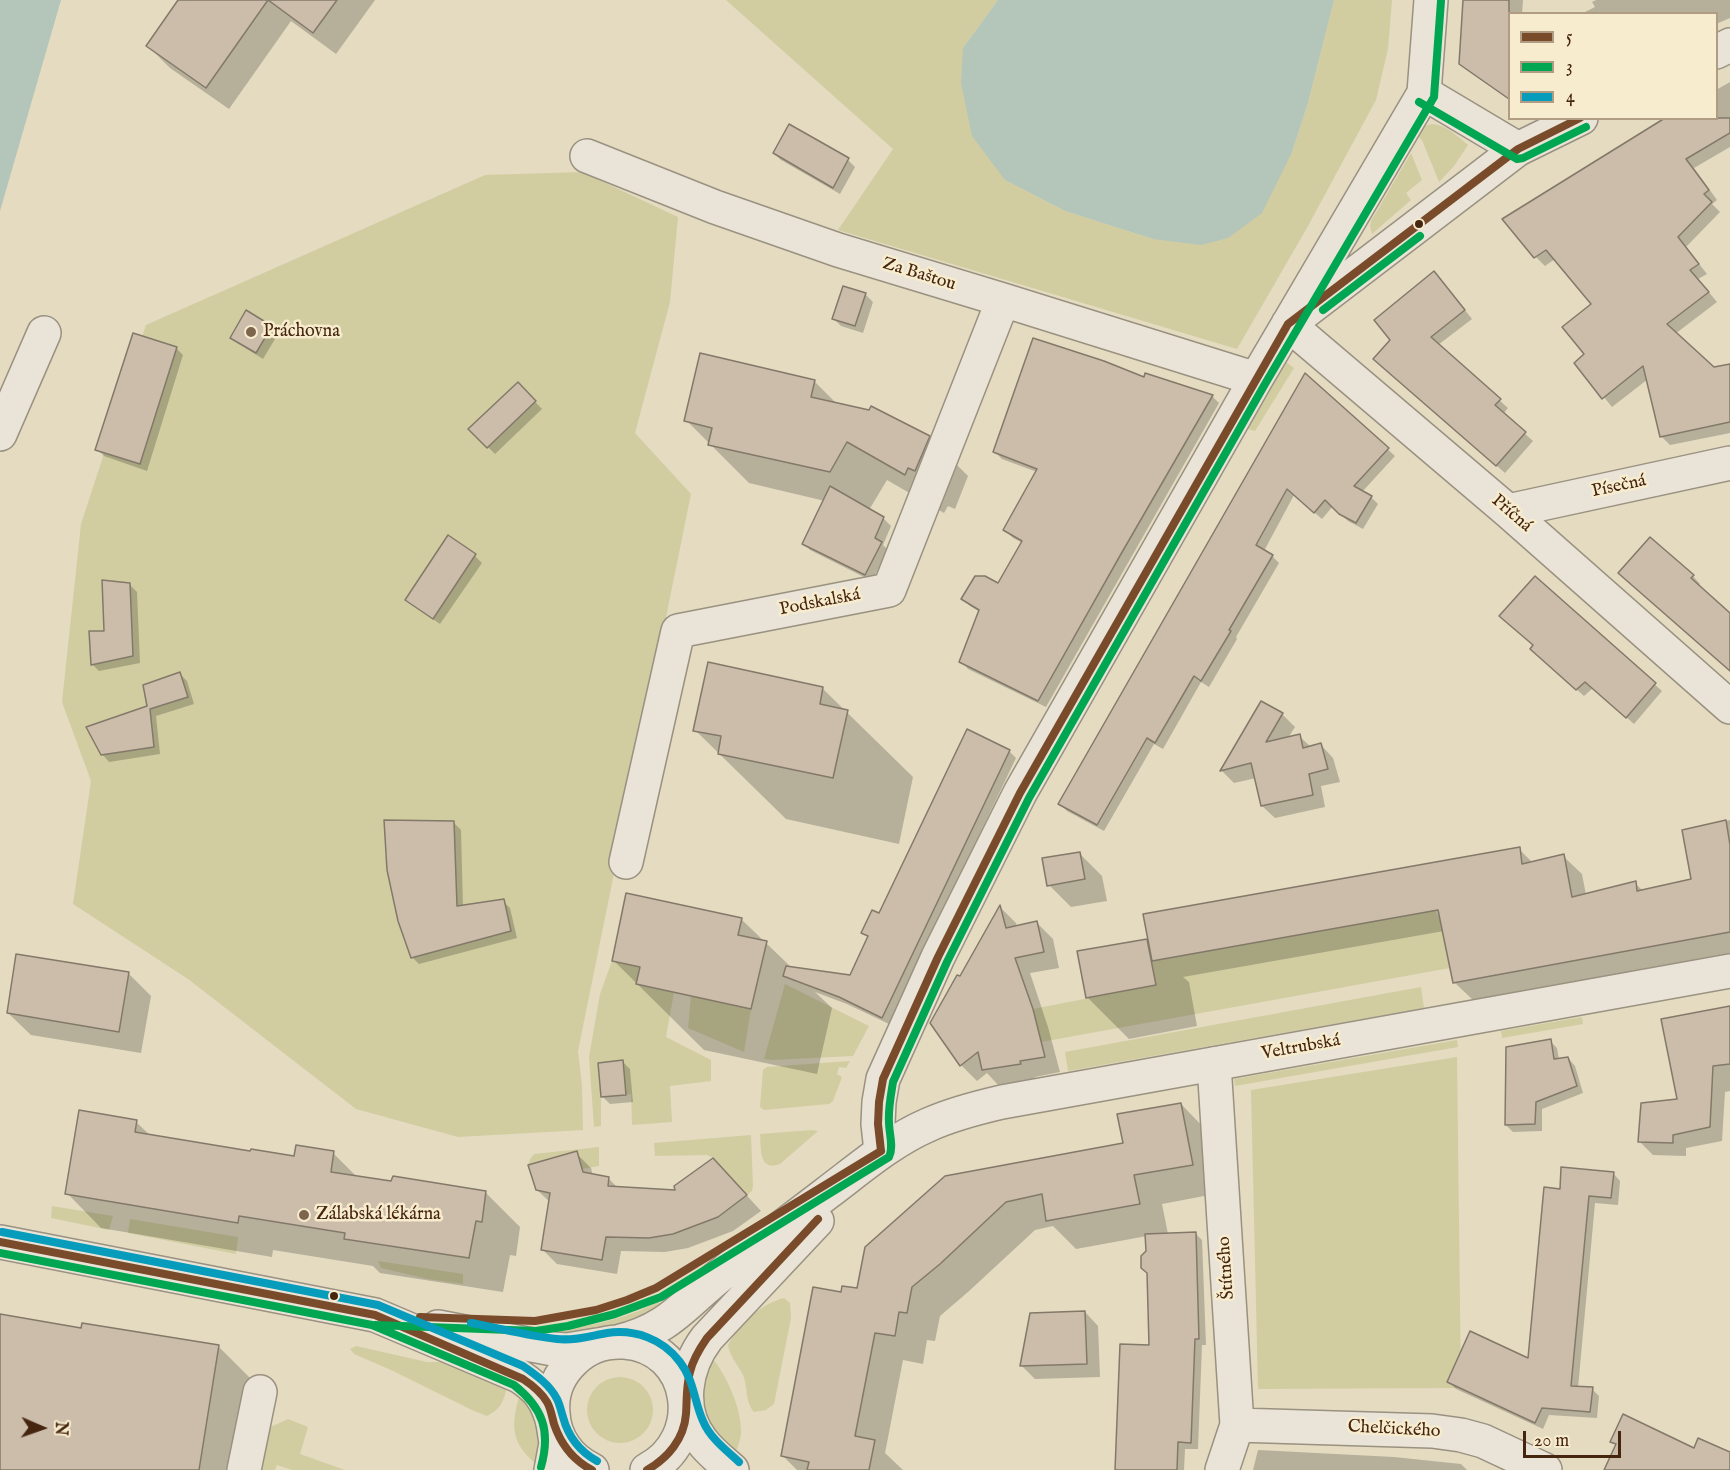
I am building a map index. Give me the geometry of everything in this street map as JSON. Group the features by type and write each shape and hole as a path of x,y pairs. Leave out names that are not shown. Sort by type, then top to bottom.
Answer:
{"street":[{"path":"646,1470 667,1456 680,1438 686,1416 689,1373 694,1359 707,1338 881,1151 878,1124 883,1079 938,957 1020,793 1256,379 1424,93 1431,0"},
{"path":"1424,93 1518,149"},
{"path":"1288,324 1518,149 1577,120"},
{"name":"Za Baštou","path":"587,156 715,207 838,250 1256,379"},
{"name":"Podskalská","path":"626,862 678,631 889,590 1003,300"},
{"name":"Příčná","path":"1288,324 1508,511 1730,707"},
{"path":"0,434 44,333"},
{"name":"Písečná","path":"1508,511 1730,463"},
{"name":"Veltrubská","path":"881,1151 926,1125 958,1113 1002,1102 1730,971"},
{"name":"Štítného","path":"1214,1064 1237,1425 1222,1470"},
{"path":"8,1244 567,1350 632,1338 668,1322 721,1274 881,1151"},
{"path":"375,1315 519,1376 531,1384 549,1407 553,1423 556,1443 551,1470"},
{"path":"592,1470 572,1457 565,1448 553,1423 553,1396 561,1375 577,1357 595,1346 612,1342 640,1345 659,1355 676,1374 684,1391 690,1421 702,1442 732,1470"},
{"path":"244,1470 260,1392"},
{"name":"Chelčického","path":"1237,1425 1432,1431 1461,1435 1483,1441 1545,1470"}],"shaded area":[{"path":"0,0 61,0 0,211"},
{"path":"726,0 998,0 963,48 1005,180 1065,211 1153,239 1292,152 1308,103 1334,0 1392,0 1388,49 1376,100 1308,226 1237,349 838,230 893,149"},
{"path":"998,0 1334,0 1308,103 1292,152 1262,213 1228,238 1201,245 1153,239 1065,211 1005,180 972,136 961,83 963,48"},
{"path":"1432,124 1447,129 1468,145 1454,166 1439,182 1422,140 1418,137 1424,126"},
{"path":"1411,153 1422,180 1406,193 1411,200 1372,234 1371,221"},
{"path":"582,172 678,217 670,302 635,433 691,494 578,1051 583,1130 458,1137 356,1109 188,979 73,904 91,781 62,702 81,524 146,325 485,175"},
{"path":"1286,362 1294,368 1255,431 1248,429"},
{"path":"1435,910 1441,922 1450,968 1041,1042 1033,1009 1156,985 1152,961"},
{"path":"612,961 640,967 636,984 674,992 666,1037 711,1060 711,1081 670,1086 672,1122 632,1125 631,1094 626,1095 623,1061 598,1063 601,1126 594,1127 589,1057 600,994"},
{"path":"785,984 869,1026 853,1056 764,1059"},
{"path":"1421,987 1424,1008 1068,1071 1065,1052"},
{"path":"691,996 751,1009 744,1052 688,1028"},
{"path":"1582,1017 1583,1024 1502,1038 1501,1031"},
{"path":"1457,1040 1458,1047 1235,1086 1234,1079"},
{"path":"1457,1057 1461,1388 1258,1389 1251,1090"},
{"path":"850,1061 846,1068 839,1067 837,1074 842,1077 833,1101 829,1104 764,1110 760,1107 763,1070 767,1067"},
{"path":"818,1131 780,1164 768,1165 762,1158 760,1134"},
{"path":"751,1135 753,1186 752,1191 747,1195 713,1158 707,1155 655,1156 654,1143"},
{"path":"599,1147 599,1166 582,1169 528,1165 534,1154"},
{"path":"52,1206 113,1216 109,1230 51,1218"},
{"path":"130,1219 238,1237 236,1254 128,1233"},
{"path":"378,1261 463,1274 463,1284 381,1268"},
{"path":"784,1298 790,1303 791,1318 774,1404 766,1410 754,1412 749,1404 745,1380 728,1345 751,1316 767,1305"},
{"path":"658,1302 666,1307 664,1313 571,1338 543,1330 573,1328 602,1322 631,1314"},
{"path":"356,1346 427,1362 452,1362 507,1387 504,1397 499,1407 487,1416 354,1354 350,1349"},
{"path":"710,1355 727,1381 739,1413 741,1434 733,1457 715,1440 701,1401"},
{"path":"620,1377 632,1380 643,1387 650,1398 653,1410 650,1422 643,1433 632,1440 620,1443 608,1440 597,1433 590,1422 587,1410 590,1398 597,1387 608,1380"},
{"path":"520,1394 535,1420 539,1445 539,1466 523,1450 515,1434 515,1416"},
{"path":"288,1419 308,1427 300,1454 345,1470 292,1470 277,1465 275,1470 255,1470 264,1430"}],"building":[{"path":"178,0 268,0 206,88 146,46"},
{"path":"268,0 337,0 313,33"},
{"path":"1463,0 1509,0 1508,98 1459,64"},
{"path":"1730,118 1730,133 1686,159 1709,190 1704,194 1712,202 1678,237 1699,264 1690,270 1709,292 1667,324 1714,367 1730,364 1730,422 1660,437 1643,366 1602,399 1574,363 1584,354 1562,327 1591,304 1546,250 1534,258 1502,219 1662,120"},
{"path":"789,124 849,158 833,188 773,153"},
{"path":"1434,271 1465,310 1431,337 1501,399 1495,405 1526,432 1496,466 1373,359 1390,340 1374,320"},
{"path":"843,286 866,293 855,326 832,319"},
{"name":"Práchovna","path":"246,310 272,326 256,353 230,338"},
{"path":"133,333 177,347 140,464 95,450"},
{"path":"1033,338 1104,361 1144,377 1145,373 1213,395 1038,701 959,662 979,610 961,599 975,576 985,576 998,583 1022,541 1003,530 1037,469 993,452"},
{"path":"700,353 815,380 811,397 869,410 871,406 930,436 915,471 908,468 905,475 847,442 830,472 708,445 712,428 684,421"},
{"path":"1305,373 1389,448 1354,486 1372,496 1356,523 1339,514 1325,500 1314,513 1287,489 1256,545 1273,555 1229,630 1231,631 1201,681 1194,676 1155,743 1147,738 1097,825 1058,804"},
{"path":"518,382 536,401 487,448 468,429"},
{"path":"830,486 884,517 875,538 882,542 865,575 802,544"},
{"path":"448,535 476,554 433,619 405,600"},
{"path":"1650,537 1694,575 1691,578 1730,613 1730,671 1618,573"},
{"path":"1535,576 1656,683 1626,718 1585,682 1576,690 1530,649 1533,645 1499,616"},
{"path":"102,580 130,583 133,656 91,665 89,631 104,631"},
{"path":"708,662 823,687 820,704 848,710 833,778 718,754 721,736 693,731"},
{"path":"180,672 188,697 150,709 154,747 101,755 86,727 147,706 143,685"},
{"path":"1261,701 1283,713 1266,742 1300,734 1303,748 1321,743 1328,769 1309,774 1313,795 1261,806 1251,763 1220,771"},
{"path":"967,729 1010,750 882,1018 839,997 783,976 786,966 850,975 868,936 861,933 872,910 879,913"},
{"path":"384,820 454,821 457,906 504,899 511,931 411,958 398,921 387,870"},
{"path":"1726,820 1730,845 1730,932 1453,983 1438,910 1152,961 1143,914 1520,847 1522,864 1564,854 1572,897 1636,881 1637,891 1691,879 1682,830"},
{"path":"1080,852 1085,879 1047,886 1042,858"},
{"path":"626,893 742,918 738,935 767,941 751,1009 636,984 640,967 612,961"},
{"path":"1000,905 1006,928 1037,921 1044,952 1015,958 1033,1009 1045,1057 1020,1061 1021,1064 982,1070 978,1052 960,1066 930,1023 957,975 960,976"},
{"path":"1147,939 1156,985 1086,998 1077,951"},
{"path":"16,954 129,972 119,1032 7,1013"},
{"path":"1730,1006 1730,1064 1713,1066 1710,1127 1673,1135 1673,1143 1638,1142 1641,1103 1677,1099 1661,1019"},
{"path":"1551,1039 1554,1059 1568,1057 1577,1086 1536,1102 1535,1124 1505,1125 1506,1047"},
{"path":"623,1060 626,1095 601,1097 598,1063"},
{"path":"1181,1103 1193,1165 1134,1175 1140,1204 1046,1221 1042,1194 1006,1202 912,1287 907,1313 899,1312 895,1336 875,1333 855,1436 875,1440 869,1470 807,1470 809,1462 781,1456 813,1287 841,1292 842,1286 857,1288 865,1247 945,1176 1123,1143 1117,1114"},
{"path":"79,1110 137,1120 135,1132 250,1151 251,1149 294,1156 296,1145 334,1151 331,1172 391,1181 393,1176 486,1191 482,1222 476,1221 469,1258 344,1239 345,1233 239,1216 238,1223 65,1194"},
{"path":"577,1151 583,1172 609,1177 608,1186 675,1190 674,1186 713,1158 747,1195 718,1217 673,1234 649,1238 606,1237 602,1260 541,1250 550,1193 536,1190 528,1165"},
{"path":"1561,1167 1614,1172 1611,1198 1589,1196 1571,1386 1593,1387 1590,1412 1542,1408 1535,1423 1447,1382 1470,1331 1528,1358 1544,1187 1560,1189"},
{"path":"1196,1232 1199,1339 1195,1339 1191,1443 1178,1442 1177,1470 1115,1470 1120,1344 1149,1345 1147,1273 1141,1268 1141,1256 1146,1251 1145,1234"},
{"path":"1085,1311 1087,1364 1020,1366 1030,1313"},
{"path":"0,1314 81,1328 82,1323 219,1345 199,1470 0,1470"},
{"path":"1623,1414 1694,1448 1698,1438 1730,1452 1730,1470 1604,1470 1616,1444 1610,1442"}],"transit line":[{"name":"3","path":"375,1325 536,1331 568,1326 615,1314 661,1297 889,1157 891,1145 889,1112 893,1082 947,962 1029,798 1265,384 1434,97 1441,1"},
{"name":"3","path":"1419,102 1517,159 1586,127"},
{"name":"5","path":"881,1151 878,1124 883,1079 938,957 1020,793 1288,324 1518,149 1576,120"},
{"name":"3","path":"1323,310 1420,236"},
{"name":"5","path":"420,1317 535,1321 596,1310 627,1300 656,1288 881,1151"},
{"name":"5","path":"647,1470 668,1454 682,1432 690,1372 704,1342 818,1219"},
{"name":"4","path":"2,1232 378,1305 528,1369 551,1389 575,1442 597,1461"},
{"name":"5","path":"0,1242 375,1315 526,1381 547,1402 557,1432 568,1451 592,1470"},
{"name":"3","path":"0,1253 372,1325 514,1385 532,1402 542,1421 545,1442 541,1467"},
{"name":"4","path":"471,1323 557,1339 576,1339 617,1332 648,1337 665,1347 680,1362 691,1383 706,1427 739,1462"}],"place":[{"name":"Práchovna","path":"251,332"},
{"name":"Zálabská lékárna","path":"304,1215"}]}
